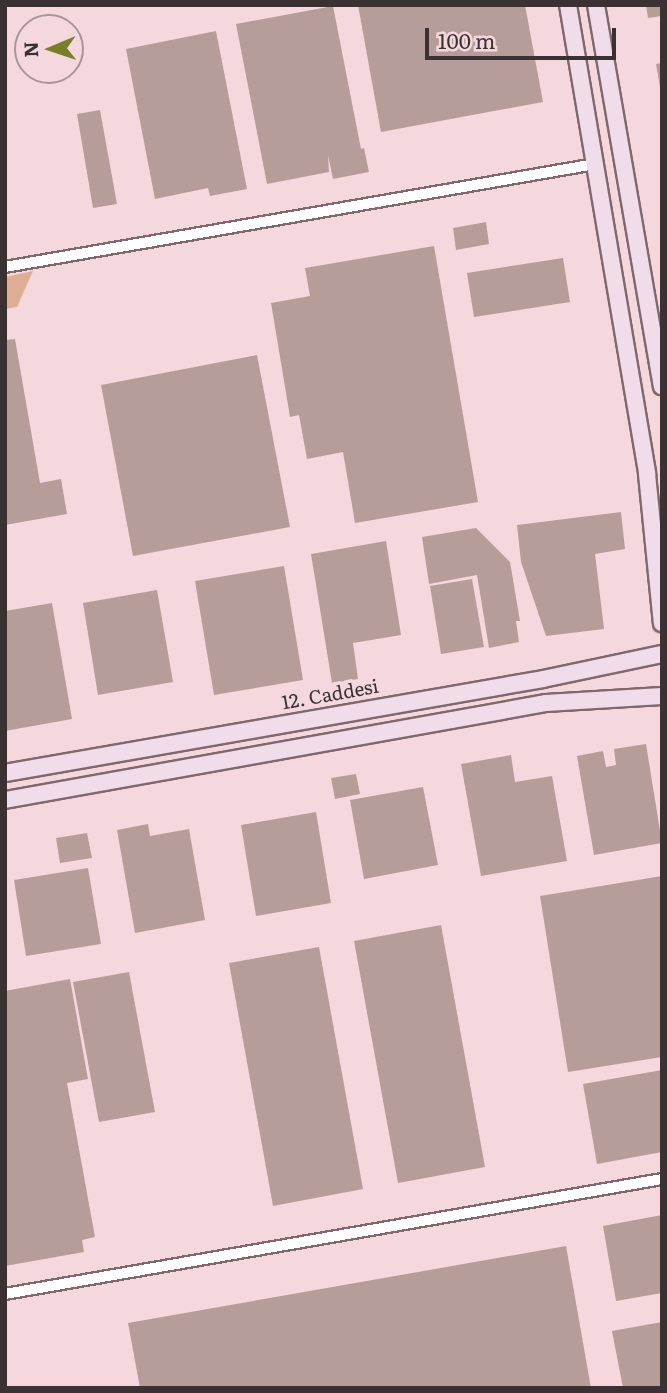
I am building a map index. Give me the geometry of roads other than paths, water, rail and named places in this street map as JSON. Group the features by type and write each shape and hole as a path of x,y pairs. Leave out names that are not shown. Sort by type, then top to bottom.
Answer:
{"street":[{"path":"568,5 647,474 662,623"},
{"path":"596,5 662,386"},
{"path":"5,267 621,158"},
{"name":"12. Caddesi","path":"5,773 543,679 662,654"},
{"path":"5,800 547,703 662,696"},
{"path":"5,1294 662,1178"}]}
